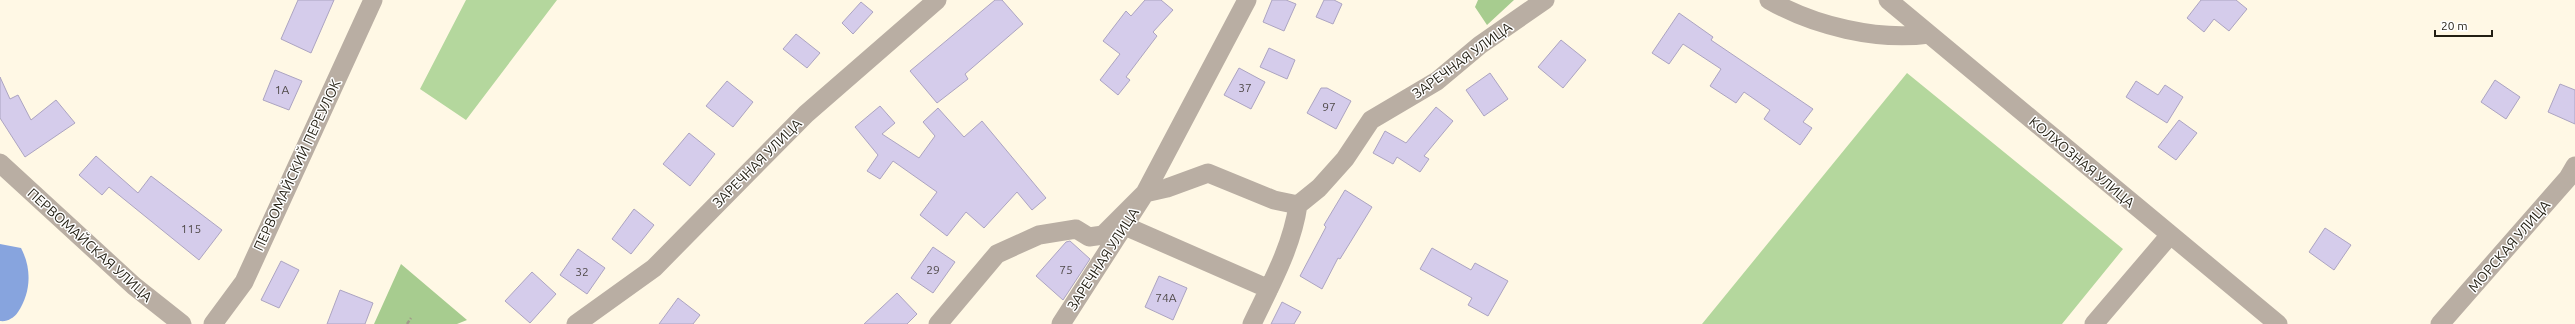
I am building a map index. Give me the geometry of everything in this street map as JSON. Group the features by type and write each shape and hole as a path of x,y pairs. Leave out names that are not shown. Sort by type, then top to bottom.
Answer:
{"street":[{"name":"ПЕРВОМАЙСКИЙ ПЕРЕУЛОК","path":"213,324 244,282 372,0"},
{"name":"ЗАРЕЧНАЯ УЛИЦА","path":"576,324 654,268 806,114 937,0"},
{"name":"ЗАРЕЧНАЯ УЛИЦА","path":"1061,324 1145,193 1247,0"},
{"name":"ЗАРЕЧНАЯ УЛИЦА","path":"938,324 997,254 1040,235 1076,229 1089,237 1103,235 1145,193 1167,188 1208,173 1274,200 1298,205 1319,188 1345,159 1371,120 1437,81 1480,45 1545,0"},
{"path":"1769,0 1818,22 1868,33 1912,36 1929,34"},
{"name":"КОЛХОЗНАЯ УЛИЦА","path":"1888,0 2278,324"},
{"name":"МОРСКАЯ УЛИЦА","path":"2440,324 2568,178 2575,166"},
{"name":"ПЕРВОМАЙСКАЯ УЛИЦА","path":"2,168 134,286 182,324"},
{"path":"1252,324 1269,289 1295,224 1298,205"},
{"path":"1125,226 1269,289"},
{"path":"2094,324 2170,235"}],"path":[{"path":"407,324 412,318"}],"green space":[{"path":"466,0 557,0 466,120 420,89"},
{"path":"1478,0 1514,0 1487,25 1475,7"},
{"path":"1907,73 2123,249 2062,324 1702,324"},
{"path":"401,264 467,320 457,324 374,324"}],"water":[{"path":"0,244 21,248 25,256 28,272 28,288 26,297 18,312 10,319 3,321 0,321"}],"building":[{"path":"298,0 334,0 311,53 281,39"},
{"path":"995,0 1002,0 1023,24 965,74 968,79 937,103 910,71"},
{"path":"1145,0 1161,0 1173,10 1153,32 1157,36 1126,77 1130,80 1118,95 1100,80 1120,54 1103,41 1126,11 1131,16"},
{"path":"1272,0 1286,0 1296,4 1284,31 1263,22"},
{"path":"1324,0 1334,0 1342,4 1333,24 1316,17"},
{"path":"2201,0 2236,0 2247,9 2229,31 2214,19 2204,32 2187,18"},
{"path":"861,2 873,12 853,34 842,23"},
{"path":"1679,13 1713,37 1711,40 1813,109 1803,122 1812,128 1800,145 1764,119 1770,110 1744,92 1736,103 1710,86 1721,69 1683,44 1669,64 1652,53"},
{"path":"796,34 820,53 807,68 783,49"},
{"path":"1561,40 1586,60 1563,88 1538,67"},
{"path":"1269,48 1295,60 1287,79 1260,67"},
{"path":"1239,68 1265,82 1251,109 1224,95"},
{"path":"275,70 302,81 289,110 263,100"},
{"path":"1490,73 1508,99 1484,116 1466,90"},
{"path":"0,77 10,99 18,95 31,120 56,100 75,123 25,157 0,118"},
{"path":"2495,80 2520,97 2506,119 2481,102"},
{"path":"727,81 753,102 733,127 706,106"},
{"path":"2136,81 2158,95 2165,85 2183,97 2167,123 2126,97"},
{"path":"2560,84 2575,90 2575,124 2548,112"},
{"path":"1321,88 1327,88 1351,101 1336,129 1307,113"},
{"path":"880,106 895,123 882,134 919,158 935,136 923,122 938,108 964,137 982,121 1046,198 1032,210 1017,192 984,228 966,212 947,236 920,215 937,192 893,161 880,179 867,171 878,155 855,127"},
{"path":"1436,107 1453,121 1424,156 1429,159 1420,172 1397,157 1393,164 1373,153 1385,131 1406,143"},
{"path":"2179,120 2197,133 2176,160 2158,147"},
{"path":"689,133 715,154 690,186 663,164"},
{"path":"96,156 138,193 151,176 222,230 199,260 109,187 102,195 79,175"},
{"path":"1345,190 1372,207 1340,259 1338,258 1322,289 1300,276 1326,227 1324,225"},
{"path":"634,209 654,225 631,254 612,239"},
{"path":"2325,228 2351,245 2334,270 2309,252"},
{"path":"1070,241 1090,259 1063,300 1036,276 1066,242"},
{"path":"933,247 955,262 933,293 911,278"},
{"path":"1432,248 1471,270 1475,263 1508,281 1488,316 1468,305 1472,298 1420,269"},
{"path":"578,249 605,268 587,294 560,275"},
{"path":"281,261 299,270 279,308 261,300"},
{"path":"532,272 556,294 530,323 505,301"},
{"path":"1159,276 1187,288 1173,320 1145,307"},
{"path":"340,290 373,303 365,324 327,324"},
{"path":"897,293 917,314 907,324 864,324"},
{"path":"678,298 700,315 693,324 659,324"},
{"path":"1282,302 1301,312 1294,324 1271,324"}]}
